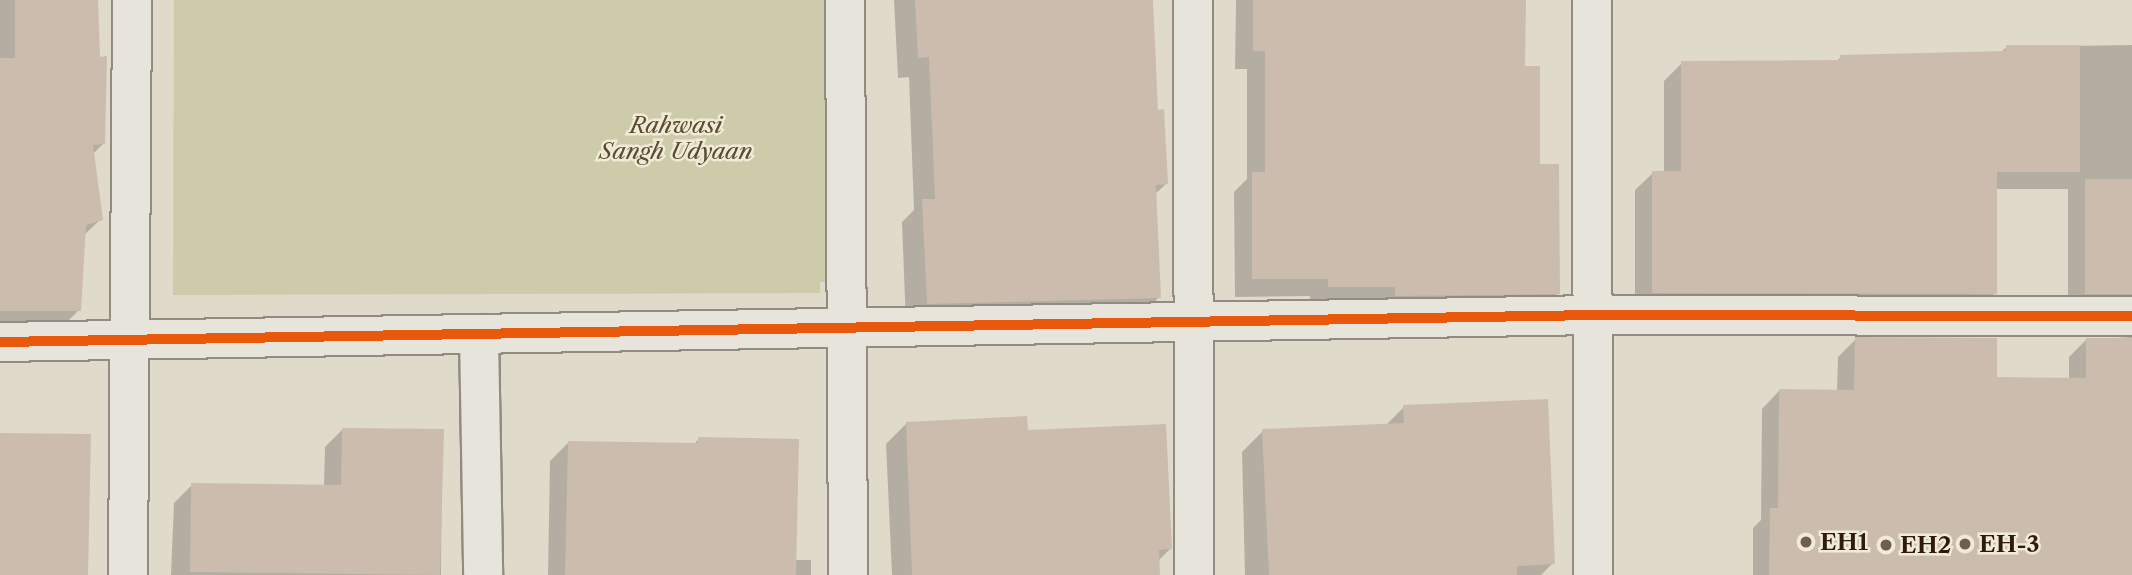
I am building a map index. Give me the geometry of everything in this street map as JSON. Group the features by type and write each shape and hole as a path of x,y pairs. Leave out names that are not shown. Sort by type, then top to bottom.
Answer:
{"street":[{"path":"128,575 132,0"},
{"path":"845,0 848,575"},
{"path":"1193,0 1194,575"},
{"path":"1592,0 1593,575"},
{"path":"0,342 1592,314 2132,316"},
{"path":"479,334 483,575"}],"green space":[{"name":"Rahwasi Sangh Udyaan","path":"174,0 847,0 827,282 820,282 820,293 173,295"}],"building":[{"path":"15,0 98,0 100,57 107,56 105,144 93,145 103,220 86,225 81,311 0,311 0,58 15,58"},
{"path":"915,0 1153,0 1158,110 1164,109 1168,184 1156,185 1161,298 927,304 922,199 935,199 929,57 918,58"},
{"path":"1253,0 1526,0 1525,66 1540,66 1540,164 1559,164 1560,294 1395,296 1395,287 1328,287 1328,279 1252,279 1252,172 1265,172 1265,51 1253,51"},
{"path":"2006,45 2080,45 2080,172 1997,172 1997,294 1652,293 1652,171 1681,171 1681,61 1840,60 1840,55 2006,51"},
{"path":"2085,179 2132,179 2132,294 2085,294"},
{"path":"1855,337 1997,338 1997,377 2086,378 2086,338 2132,338 2132,575 1769,575 1770,508 1778,508 1779,389 1854,390"},
{"path":"1548,399 1555,564 1517,566 1517,575 1269,575 1262,429 1404,423 1403,405"},
{"path":"1027,416 1028,430 1166,424 1172,549 1159,550 1160,575 912,575 906,422"},
{"path":"342,428 444,429 440,575 190,572 191,483 341,485"},
{"path":"0,433 91,434 88,575 0,575"},
{"path":"698,437 799,439 796,575 565,575 568,441 698,443"}],"cycle path":[{"path":"0,342 1592,315 2132,316"}],"place":[{"name":"EH1","path":"1806,542"},
{"name":"EH-3","path":"1965,544"},
{"name":"EH2","path":"1886,545"}]}
